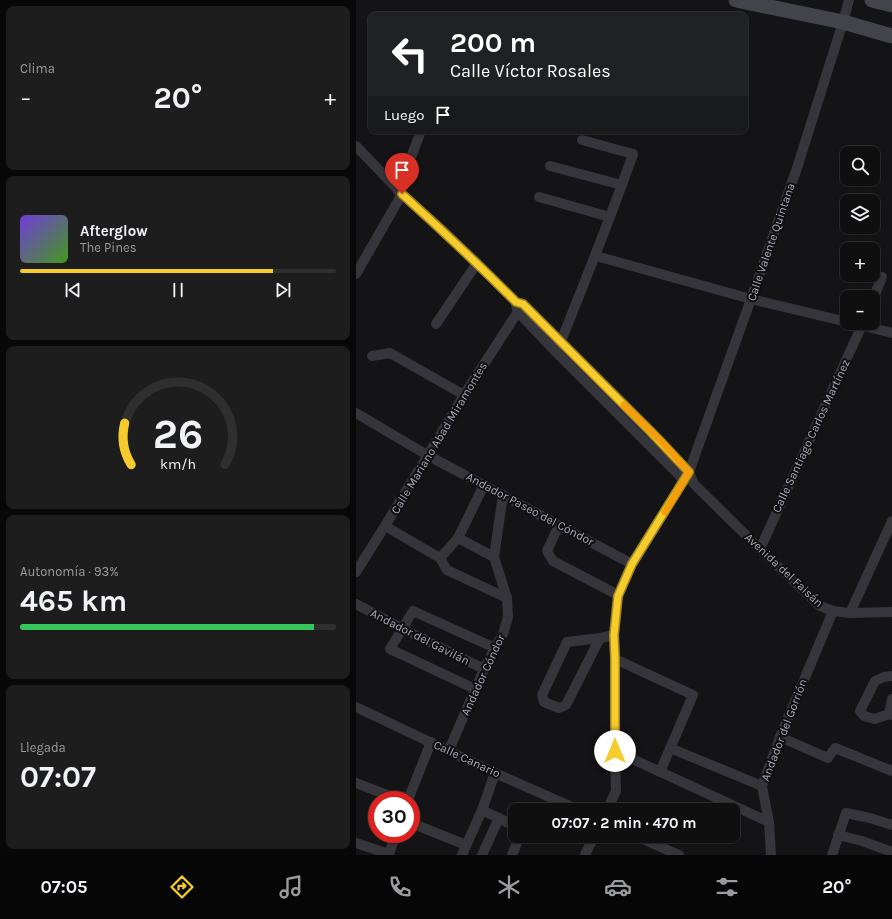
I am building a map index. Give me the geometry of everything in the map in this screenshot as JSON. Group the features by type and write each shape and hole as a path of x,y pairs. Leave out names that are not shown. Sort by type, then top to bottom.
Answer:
{"main road":[{"path":"736,0 843,22 892,36"},
{"path":"872,0 892,5"}],"street":[{"name":"Calle Valente Quintana","path":"610,803 616,791 614,635 618,596 632,564 689,479 794,175 849,0"},
{"path":"356,274 400,192 420,134"},
{"path":"554,350 561,341 596,256 633,154 582,140"},
{"path":"356,146 400,192 477,263 519,306 554,350 689,479"},
{"path":"550,166 622,184"},
{"path":"539,197 610,217"},
{"path":"596,256 751,299 840,320"},
{"path":"436,324 477,263"},
{"path":"877,290 882,277"},
{"path":"519,306 561,341 662,442 689,479"},
{"name":"Calle Mariano Abad Miramontes","path":"356,572 519,306"},
{"name":"Calle Santiago Carlos Martínez","path":"760,549 856,330"},
{"path":"880,330 892,333"},
{"path":"372,356 390,354 464,395"},
{"name":"Andador Paseo del Cóndor","path":"356,413 428,455 632,564"},
{"name":"Avenida del Faisán","path":"689,479 820,606 833,611 850,613 892,612"},
{"path":"440,558 458,538 484,485"},
{"path":"503,495 494,556 507,598"},
{"path":"850,613 892,521"},
{"path":"559,525 547,551 553,561 618,596"},
{"path":"385,526 440,558 447,570 507,598"},
{"path":"458,538 494,556"},
{"name":"Andador Cóndor","path":"449,750 484,669 503,634 508,617 507,598"},
{"name":"Andador del Gavilán","path":"356,604 484,669"},
{"path":"476,689 390,649 413,611 495,648"},
{"name":"Andador del Gorrión","path":"771,855 769,822 762,786 780,737 833,611"},
{"path":"600,638 566,705 559,708 544,702 542,695 567,642 614,635"},
{"path":"615,658 692,695 660,772"},
{"path":"892,676 884,677 875,681 860,711 864,716 875,718 890,715 892,699"},
{"name":"Calle Canario","path":"357,710 449,750 563,803"},
{"path":"780,737 828,758 835,748 892,771"},
{"path":"412,791 431,742"},
{"path":"670,748 762,786"},
{"path":"615,751 769,822"},
{"path":"462,855 482,810 496,773"},
{"path":"356,783 377,791"},
{"path":"482,810 508,823"},
{"path":"832,855 846,814 870,818 892,825"},
{"path":"482,855 498,818"},
{"path":"420,827 466,845"},
{"path":"838,835 862,841 892,852"},
{"path":"356,843 389,854 393,843"},
{"path":"512,855 517,843"},
{"path":"585,855 591,843"},
{"path":"651,843 675,854"}],"slow traffic":[{"path":"624,405 662,442 689,472 665,512"}],"route":[{"path":"402,194 477,263 516,302 523,304 662,442 689,472 632,564 618,596 614,635 615,751"}]}
